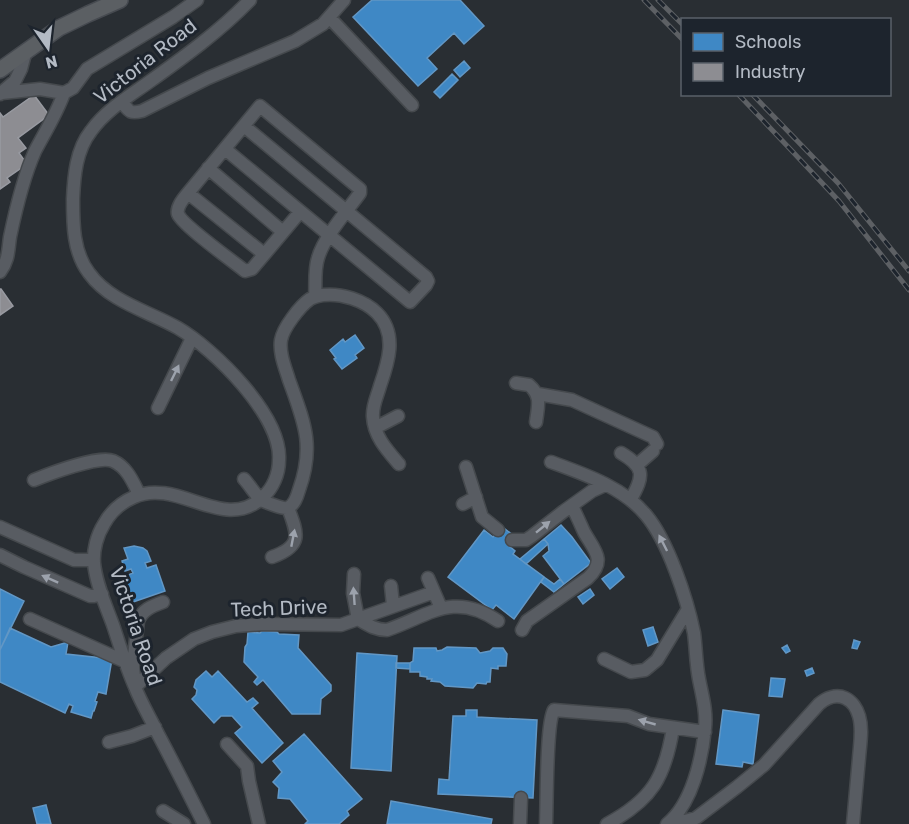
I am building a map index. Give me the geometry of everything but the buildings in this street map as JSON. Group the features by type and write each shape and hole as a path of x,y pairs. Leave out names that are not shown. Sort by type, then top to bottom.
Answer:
{"main road":[{"path":"0,70 59,28 120,0"}],"street":[{"path":"1,94 40,89 64,93 73,88 87,69 197,0"},
{"name":"Victoria Road","path":"250,0 204,41 107,112 87,135 77,163 74,182 74,225 81,258 88,272 101,287 121,300 180,329 192,338 221,362 267,417 277,442 280,458 277,473 267,493 260,500"},
{"path":"122,102 129,112 142,111 208,78 295,41 323,24 345,0"},
{"path":"329,17 412,105"},
{"path":"1,94 15,81 26,50"},
{"path":"0,272 7,260 21,193 34,154 64,93"},
{"path":"300,212 252,269 245,271 206,241 178,215 179,206 188,193 260,106 360,189 360,193 329,235 318,256 315,297"},
{"path":"225,149 410,303 426,285 428,281 426,277 244,126"},
{"path":"208,168 283,232"},
{"path":"188,193 264,254"},
{"path":"244,479 260,500 279,508 288,508 294,502 303,479 307,442 300,410 284,365 280,343 286,326 308,301 315,297 341,295 353,299 377,313 384,322 391,343 384,374 374,402 373,419 378,438 399,464"},
{"path":"158,408 192,338"},
{"path":"516,383 529,385 538,394 572,400 653,438 655,448 637,465"},
{"path":"536,422 538,394"},
{"path":"375,428 398,416"},
{"path":"621,453 633,460 639,469 640,479 631,499"},
{"path":"34,480 106,459 126,472 139,494 166,492 212,507 231,510 243,509 260,500"},
{"path":"551,462 631,499 647,516 665,547 686,603 694,635 699,677 705,702 705,732 690,793 671,821"},
{"path":"466,467 484,520 498,530"},
{"path":"512,540 526,540 592,491 605,485"},
{"name":"Victoria Road","path":"139,494 117,507 102,525 97,539 95,571 135,687 201,823"},
{"path":"463,504 476,497"},
{"path":"522,630 527,621 588,578 598,565 597,552 572,506"},
{"path":"272,558 288,551 296,537 288,508"},
{"path":"0,527 74,560 94,560"},
{"path":"0,555 90,596 102,594"},
{"path":"354,574 353,593 358,619 372,628 387,630 441,608 457,607 474,608 498,621"},
{"path":"428,578 441,608"},
{"path":"391,586 393,605"},
{"name":"Tech Drive","path":"135,687 166,658 184,645 212,632 247,625 279,623 341,625 434,592"},
{"path":"135,687 133,666 138,621 140,615 163,602"},
{"path":"604,659 631,672 645,670 657,660 686,603"},
{"path":"30,619 126,662"},
{"path":"671,821 685,821 700,815 764,765 819,704 827,698 836,696 851,702 860,719 861,737 853,824"},
{"path":"546,824 551,717 554,710 628,716 649,724 705,732"},
{"path":"109,742 155,727"},
{"path":"607,824 640,803 652,787 663,770 669,753 673,728"},
{"path":"227,744 247,766 259,824"},
{"path":"520,824 521,798"},
{"path":"163,811 184,824"}],"railway":[{"path":"644,0 681,38"},
{"path":"658,0 681,23"},
{"path":"740,96 839,201 909,290"},
{"path":"754,96 838,183 909,271"}]}
